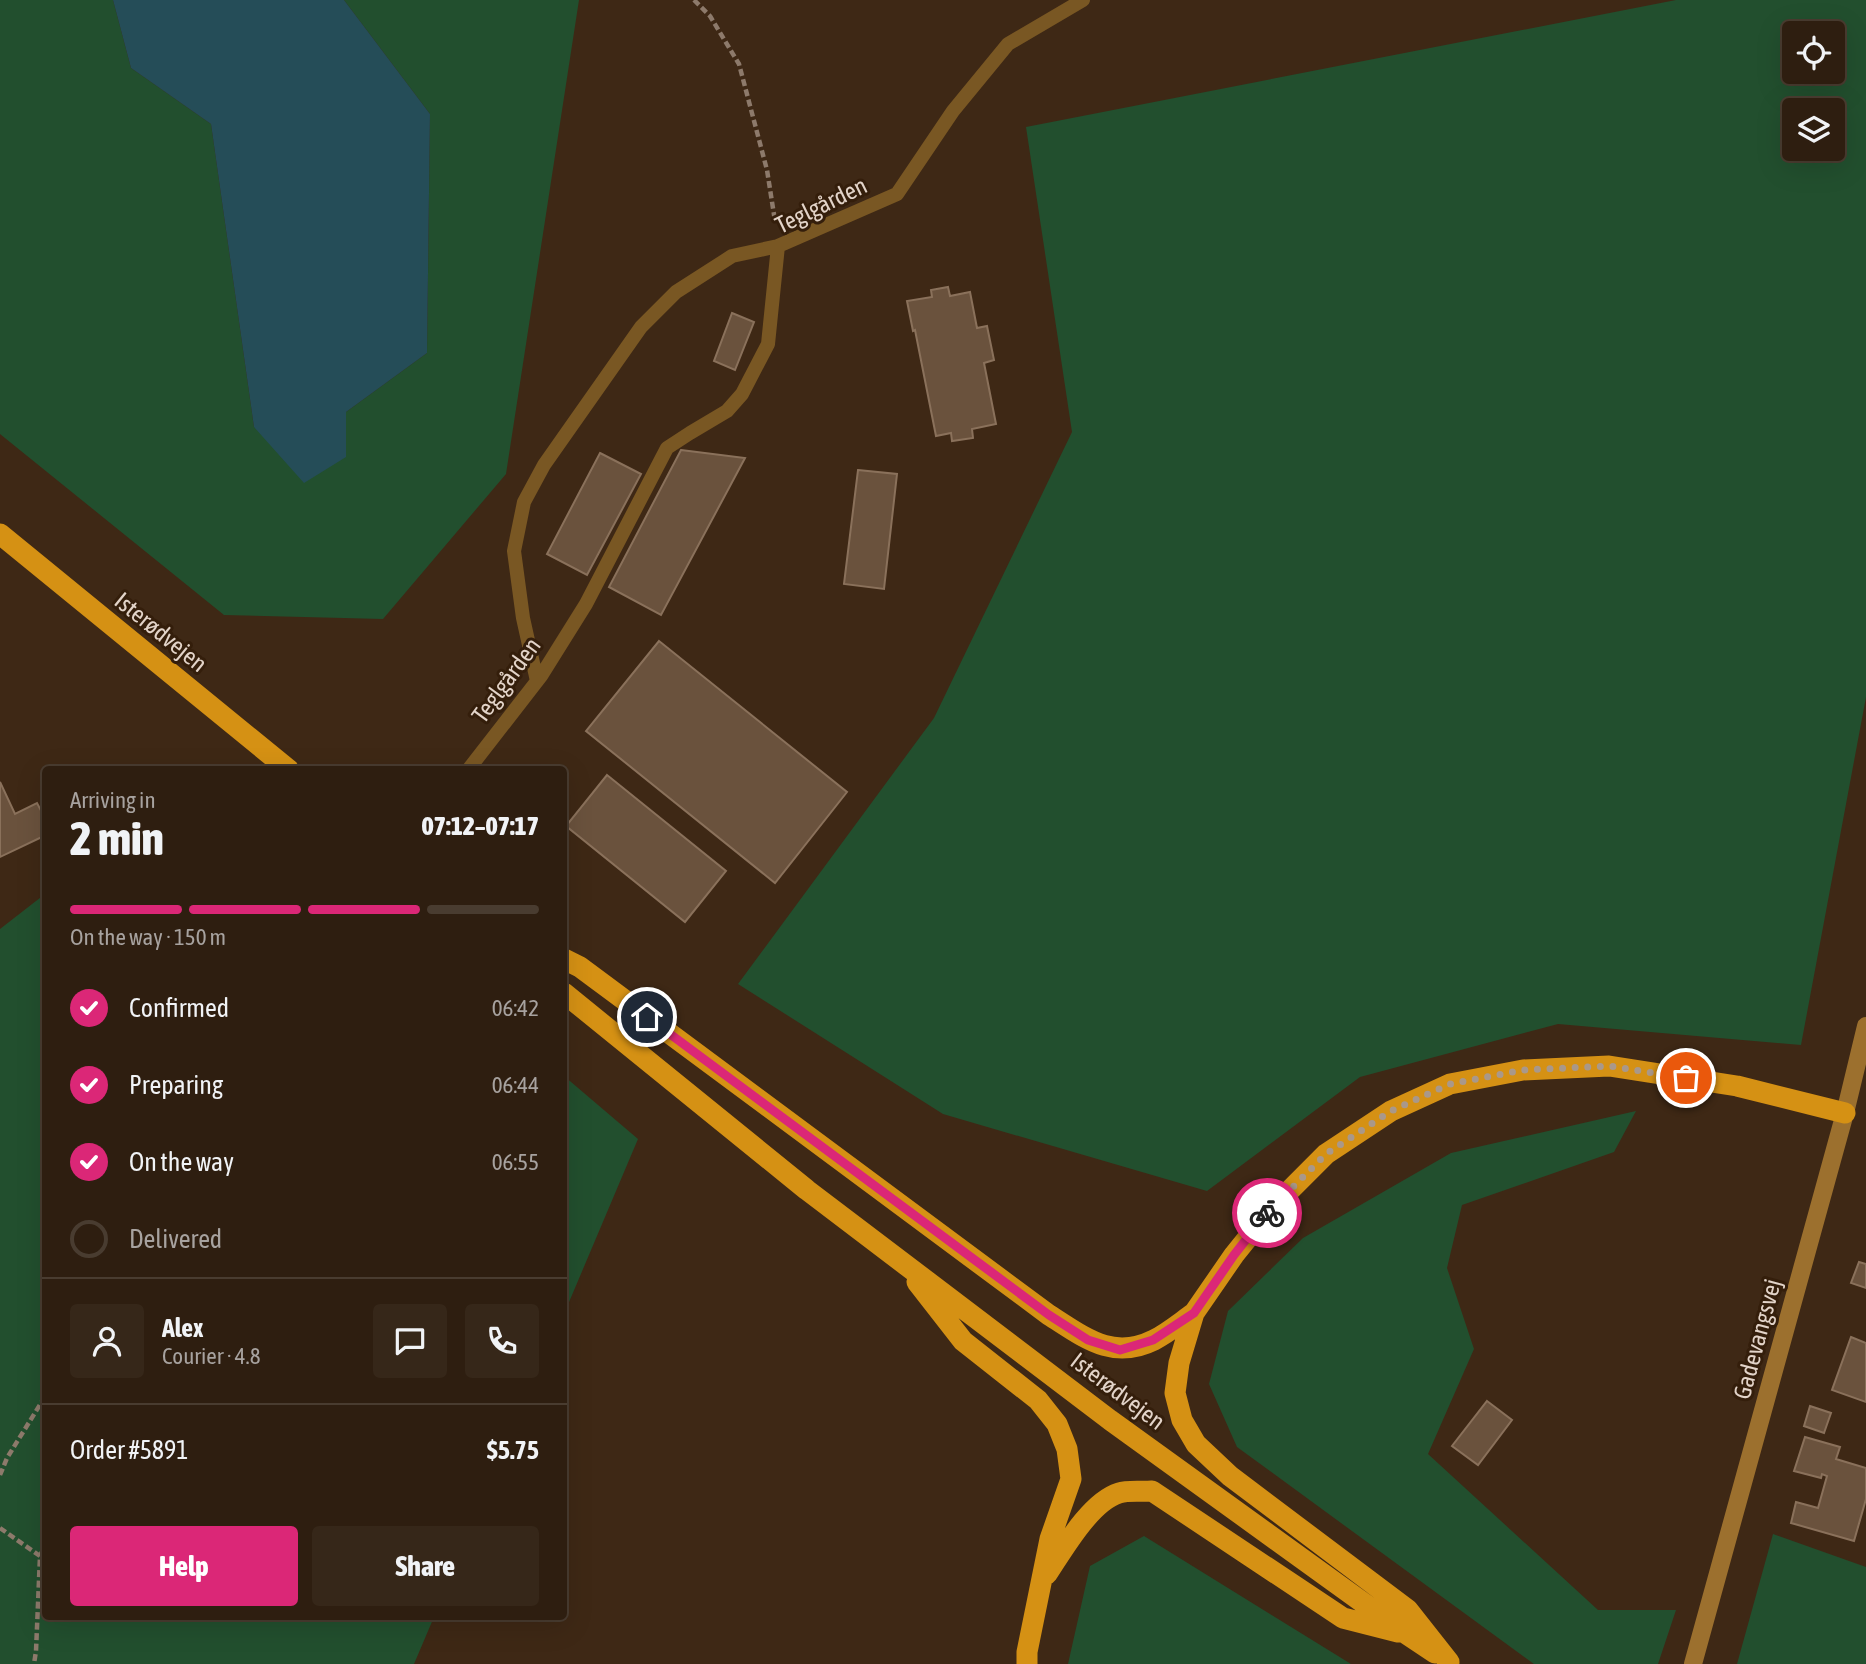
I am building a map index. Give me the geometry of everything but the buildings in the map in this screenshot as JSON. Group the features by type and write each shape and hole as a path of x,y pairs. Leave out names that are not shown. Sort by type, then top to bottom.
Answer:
{"highway":[{"name":"Isterødvejen","path":"0,534 284,766"},
{"path":"567,960 580,967 1049,1315 1088,1340 1120,1350 1153,1340 1194,1313"},
{"name":"Isterødvejen","path":"567,995 807,1190 1110,1420 1450,1663"},
{"path":"1450,1663 1408,1610 1230,1476 1196,1444 1182,1420 1175,1393 1179,1363 1194,1313 1234,1255 1271,1209 1326,1154 1391,1111 1450,1084 1523,1070 1609,1066 1737,1086 1845,1113"},
{"path":"898,1258 963,1341 1038,1400 1057,1424 1067,1449 1071,1479 1050,1539 1031,1628 1027,1664"},
{"path":"1042,1582 1070,1539 1098,1504 1119,1493 1152,1491 1343,1618 1405,1633"}],"street":[{"name":"Gadevangsvej","path":"1693,1664 1845,1113 1866,1026"}],"lane":[{"name":"Teglgården","path":"471,766 537,681 586,604 667,448 727,411 742,394 768,344 778,246 897,194 953,111 1009,44 1083,0"},
{"path":"537,681 523,618 514,551 524,502 537,477 641,327 676,292 732,256 778,246"}],"path":[{"path":"694,0 710,16 739,64 767,170 778,246"},
{"path":"0,1475 7,1458 42,1401"},
{"path":"0,1528 40,1556"},
{"path":"34,1664 42,1552"}],"green space":[{"path":"0,0 113,0 131,68 211,124 254,427 346,457 346,412 427,353 430,114 344,0 579,0 506,474 383,619 224,615 0,434"},
{"path":"1676,0 1866,0 1866,697 1801,1045 1558,1024 1360,1077 1207,1191 943,1114 738,984 934,718 1072,432 1026,127"},
{"path":"42,896 42,1620 433,1620 414,1664 0,1664 0,929"},
{"path":"567,1079 638,1139 567,1307"},
{"path":"1636,1111 1614,1152 1462,1205 1447,1268 1474,1349 1428,1454 1598,1610 1676,1610 1658,1664 1534,1664 1237,1447 1209,1384 1228,1311 1303,1238 1451,1153"},
{"path":"1773,1534 1866,1567 1866,1664 1737,1664"},
{"path":"1144,1536 1351,1664 1068,1664 1090,1566"}],"water":[{"path":"113,0 344,0 430,114 427,353 346,412 346,457 304,483 254,427 211,124 131,68"}],"way so far":[{"path":"1267,1213 1326,1154 1391,1111 1450,1084 1523,1070 1609,1066 1686,1078"}],"route":[{"path":"647,1017 1049,1315 1088,1340 1120,1350 1153,1340 1194,1313 1267,1213"}]}
